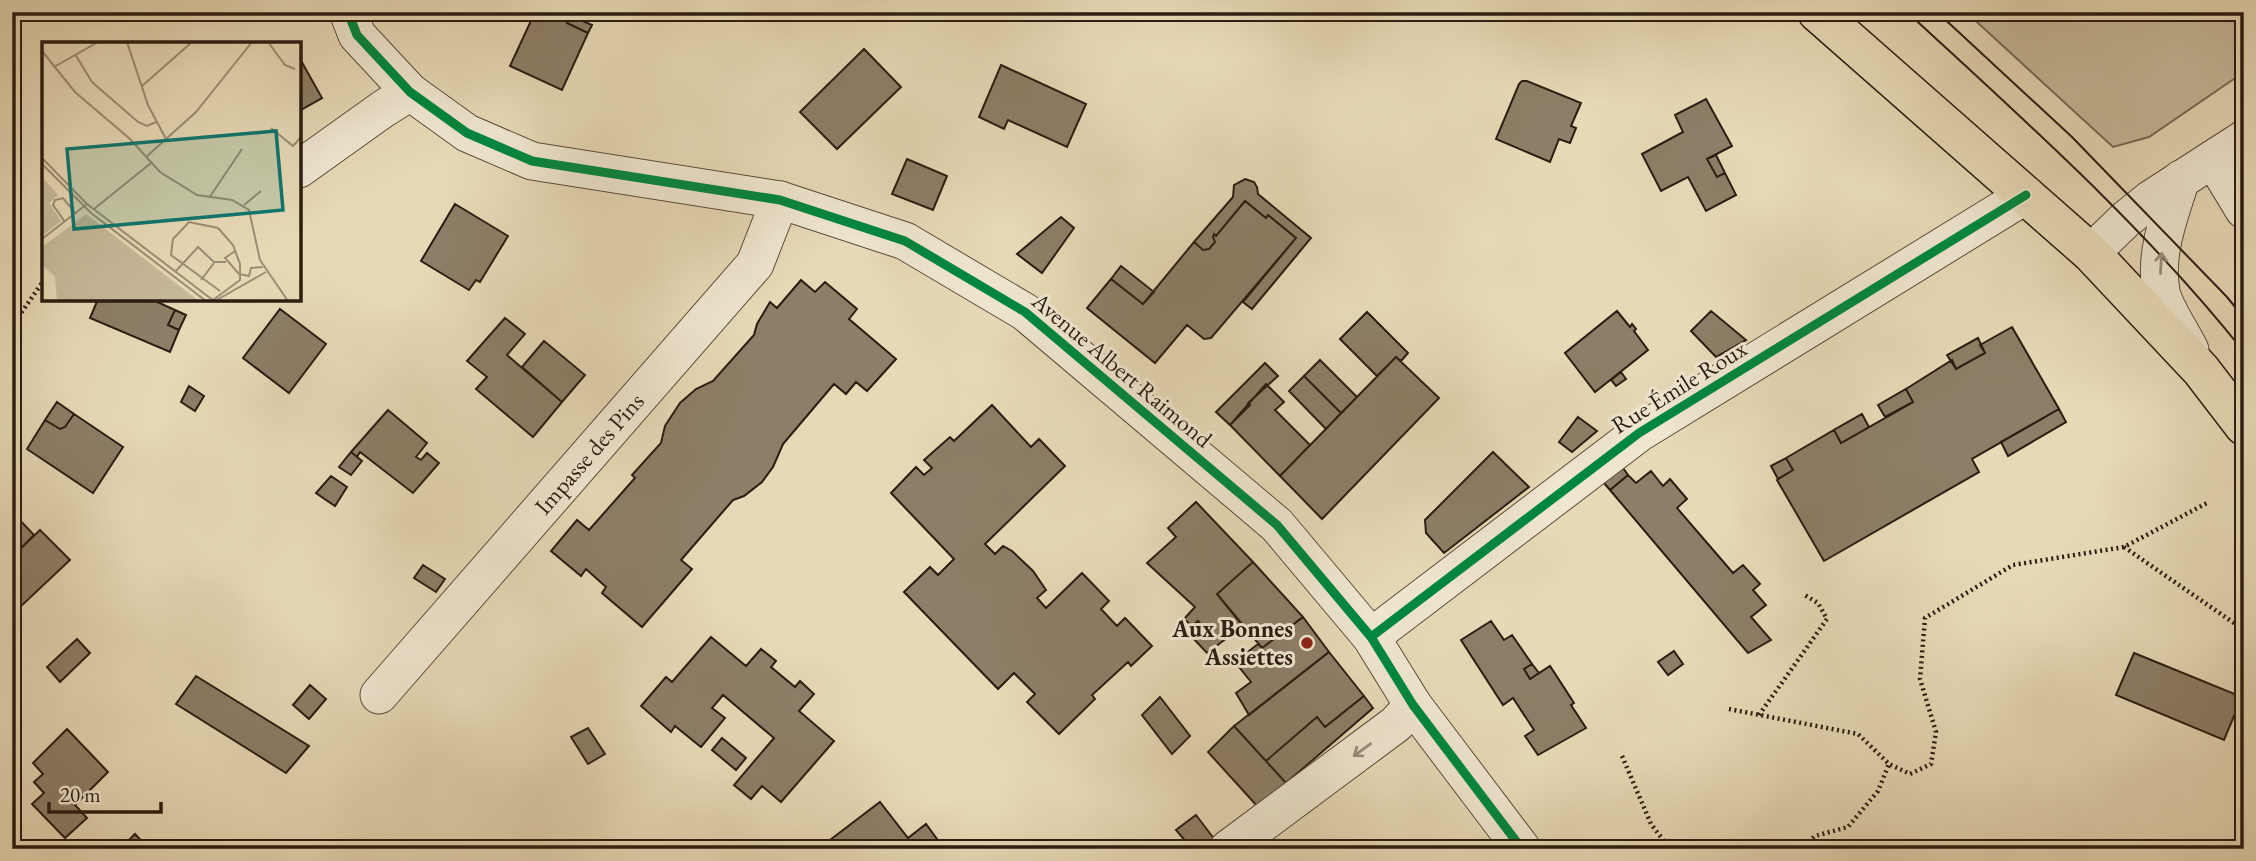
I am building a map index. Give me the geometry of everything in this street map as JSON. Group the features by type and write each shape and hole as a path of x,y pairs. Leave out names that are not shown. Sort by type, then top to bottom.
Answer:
{"main road":[{"path":"1817,12 2091,253 2201,370 2244,426"}],"street":[{"name":"Avenue Albert Raimond","path":"348,12 357,35 410,92 467,133 532,161 780,200 905,241 1026,312 1277,525 1371,638 1413,705 1522,849"},
{"path":"301,168 410,92"},
{"path":"2091,253 2133,214 2181,179 2244,139"},
{"path":"2213,159 2244,210"},
{"path":"2181,179 2164,231 2161,293 2201,370"},
{"name":"Rue Émile Roux","path":"1371,638 1639,433 2026,195"},
{"name":"Impasse des Pins","path":"380,695 755,264 780,200"},
{"path":"1228,849 1396,724 1413,705"}],"path":[{"path":"12,326 42,283"},
{"path":"1729,709 1858,734 1889,764 1910,774 1931,764 1936,732 1920,679 1925,618 2013,565 2124,547 2207,503"},
{"path":"2124,547 2244,629"},
{"path":"1759,715 1827,620 1818,603 1803,594"},
{"path":"1622,756 1651,824 1670,849"},
{"path":"1800,849 1815,836 1848,827 1878,791 1889,764"}],"shaded area":[{"path":"1966,12 2244,12 2244,72 2149,137 2113,147"}],"building":[{"path":"535,12 564,12 571,16 567,23 588,33 562,90 510,66"},
{"path":"571,16 592,25 588,33 567,23"},
{"path":"864,49 901,87 837,149 800,112"},
{"path":"301,61 322,98 301,110"},
{"path":"1001,65 1086,104 1067,147 1008,120 1004,129 979,117"},
{"path":"1522,81 1581,103 1571,126 1576,128 1570,143 1559,139 1550,162 1496,139"},
{"path":"1706,99 1732,146 1707,159 1717,177 1725,173 1736,195 1706,211 1688,177 1661,191 1642,154 1683,132 1675,115"},
{"path":"1716,155 1725,173 1717,177 1707,159"},
{"path":"907,159 947,176 933,210 892,194"},
{"path":"1245,179 1254,182 1258,194 1311,238 1252,309 1243,302 1296,238 1268,215 1266,218 1245,201 1216,236 1214,234 1215,242 1209,249 1203,250 1194,242 1233,197 1234,185"},
{"path":"1245,201 1266,218 1268,215 1296,238 1211,338 1204,339 1187,325 1155,363 1087,308 1111,279 1143,304 1194,242 1203,250 1209,249 1215,242 1214,234 1216,236"},
{"path":"455,204 508,236 480,282 476,280 469,290 421,261"},
{"path":"1061,217 1074,228 1042,273 1017,254"},
{"path":"1121,266 1154,292 1143,304 1111,279"},
{"path":"801,280 815,292 825,282 857,309 849,319 896,359 867,391 856,382 846,394 834,384 783,444 773,467 762,482 744,496 733,500 681,560 692,569 642,627 602,593 606,587 586,569 581,576 551,551 577,520 589,530 635,478 632,475 661,443 665,426 680,403 696,389 713,381 754,335 770,302 777,308"},
{"path":"97,301 155,301 175,310 168,325 179,330 170,352 90,318"},
{"path":"280,309 326,344 289,393 243,358"},
{"path":"175,310 186,315 179,330 168,325"},
{"path":"1617,311 1630,327 1632,324 1636,329 1634,331 1648,350 1595,392 1565,353"},
{"path":"1711,311 1746,340 1716,357 1691,331"},
{"path":"1367,312 1408,353 1401,361 1396,357 1377,376 1340,339"},
{"path":"505,318 525,334 507,355 562,402 533,437 476,389 487,377 467,361"},
{"path":"2012,327 2059,409 1972,459 1979,472 1824,561 1777,480 1793,470 1786,458 1834,430 1841,443 1913,402 1906,389 1952,360 1956,369 1985,353 1980,345"},
{"path":"1978,338 1985,353 1956,369 1947,355"},
{"path":"544,341 585,375 562,402 522,367"},
{"path":"1396,357 1439,398 1322,519 1280,476"},
{"path":"1320,360 1357,397 1341,413 1304,376"},
{"path":"1265,363 1278,376 1248,403 1250,405 1230,425 1216,412"},
{"path":"1621,372 1626,379 1616,386 1611,380"},
{"path":"1304,376 1341,413 1326,429 1289,391"},
{"path":"1266,384 1284,402 1275,410 1310,445 1280,476 1230,425"},
{"path":"189,386 204,396 195,411 181,402"},
{"path":"1906,389 1913,402 1885,417 1878,405"},
{"path":"57,402 74,414 65,427 60,429 45,420"},
{"path":"992,405 1031,447 1039,439 1065,466 985,544 995,554 1003,546 1012,551 1033,571 1046,590 1037,598 1046,608 1082,573 1109,601 1101,609 1117,626 1125,618 1152,646 1131,666 1128,662 1092,695 1095,699 1059,734 1027,702 1035,694 1014,673 998,689 904,592 930,567 938,575 954,559 891,493 916,467 924,475 932,468 924,460 950,437 954,441"},
{"path":"2059,409 2066,422 2008,456 2001,442"},
{"path":"388,410 427,443 416,457 421,460 427,453 439,463 413,493 360,452 357,457 351,452"},
{"path":"74,414 123,447 93,493 27,449 45,420 60,429 65,427"},
{"path":"1862,414 1869,427 1841,443 1834,430"},
{"path":"1578,417 1597,431 1572,452 1559,442"},
{"path":"351,452 362,461 351,475 339,467"},
{"path":"1493,452 1529,487 1444,553 1426,533 1425,520"},
{"path":"1786,458 1793,470 1778,479 1771,466"},
{"path":"1623,468 1628,475 1610,490 1603,482"},
{"path":"1651,471 1663,486 1670,479 1687,499 1677,508 1733,573 1743,565 1760,584 1753,590 1766,605 1751,617 1771,640 1748,653 1610,490 1628,475 1636,483"},
{"path":"331,476 347,487 335,506 316,493"},
{"path":"1196,502 1253,562 1217,594 1243,626 1207,653 1192,637 1203,627 1198,621 1192,626 1184,619 1195,607 1147,563 1176,537 1168,528"},
{"path":"12,512 34,535 14,555 12,553"},
{"path":"40,530 70,560 18,609 12,604 12,553 14,555"},
{"path":"1253,562 1303,617 1262,648 1217,594"},
{"path":"423,565 445,579 436,592 414,578"},
{"path":"1303,617 1329,652 1249,715 1236,693 1251,682 1235,662 1258,644 1262,648"},
{"path":"1491,621 1504,640 1512,635 1532,664 1524,669 1530,679 1550,666 1574,703 1571,705 1586,728 1538,755 1525,736 1534,730 1513,698 1503,705 1461,640"},
{"path":"711,637 746,666 761,649 776,661 771,667 795,687 800,681 814,694 799,711 834,741 781,802 762,786 751,799 734,785 774,738 723,695 712,708 725,718 701,747 675,726 671,732 641,706 666,677 672,682"},
{"path":"77,639 90,653 60,682 47,667"},
{"path":"1674,651 1683,664 1668,675 1658,662"},
{"path":"1329,652 1364,696 1325,727 1317,717 1266,761 1234,726"},
{"path":"2134,653 2242,697 2224,740 2116,695"},
{"path":"1532,664 1539,673 1530,679 1524,669"},
{"path":"196,676 309,746 286,773 176,704"},
{"path":"310,685 326,699 309,719 293,705"},
{"path":"1364,696 1373,708 1286,783 1266,761 1317,717 1325,727"},
{"path":"1160,697 1190,736 1172,754 1142,715"},
{"path":"1234,726 1286,783 1258,807 1208,752"},
{"path":"588,728 605,754 588,764 571,737"},
{"path":"67,729 108,772 75,805 87,818 65,838 32,804 44,793 34,782 43,774 33,763"},
{"path":"722,738 746,758 736,770 712,750"},
{"path":"880,802 908,838 926,824 937,839 932,843 937,849 824,849 832,843 830,840"},
{"path":"1196,815 1215,840 1205,849 1192,849 1176,830"},
{"path":"135,834 149,849 120,849"}],"tram line":[{"path":"1907,12 2125,218 2206,306 2244,352"},
{"path":"1937,12 2072,137 2227,297 2244,318"}],"cycle path":[{"path":"348,12 357,35 410,92 467,133 532,161 780,200 905,241 1025,312 1277,525 1371,637 1413,705 1522,849"},
{"path":"1371,637 1639,433 2026,195"}],"place":[{"name":"Aux Bonnes Assiettes","path":"1307,643"}]}
